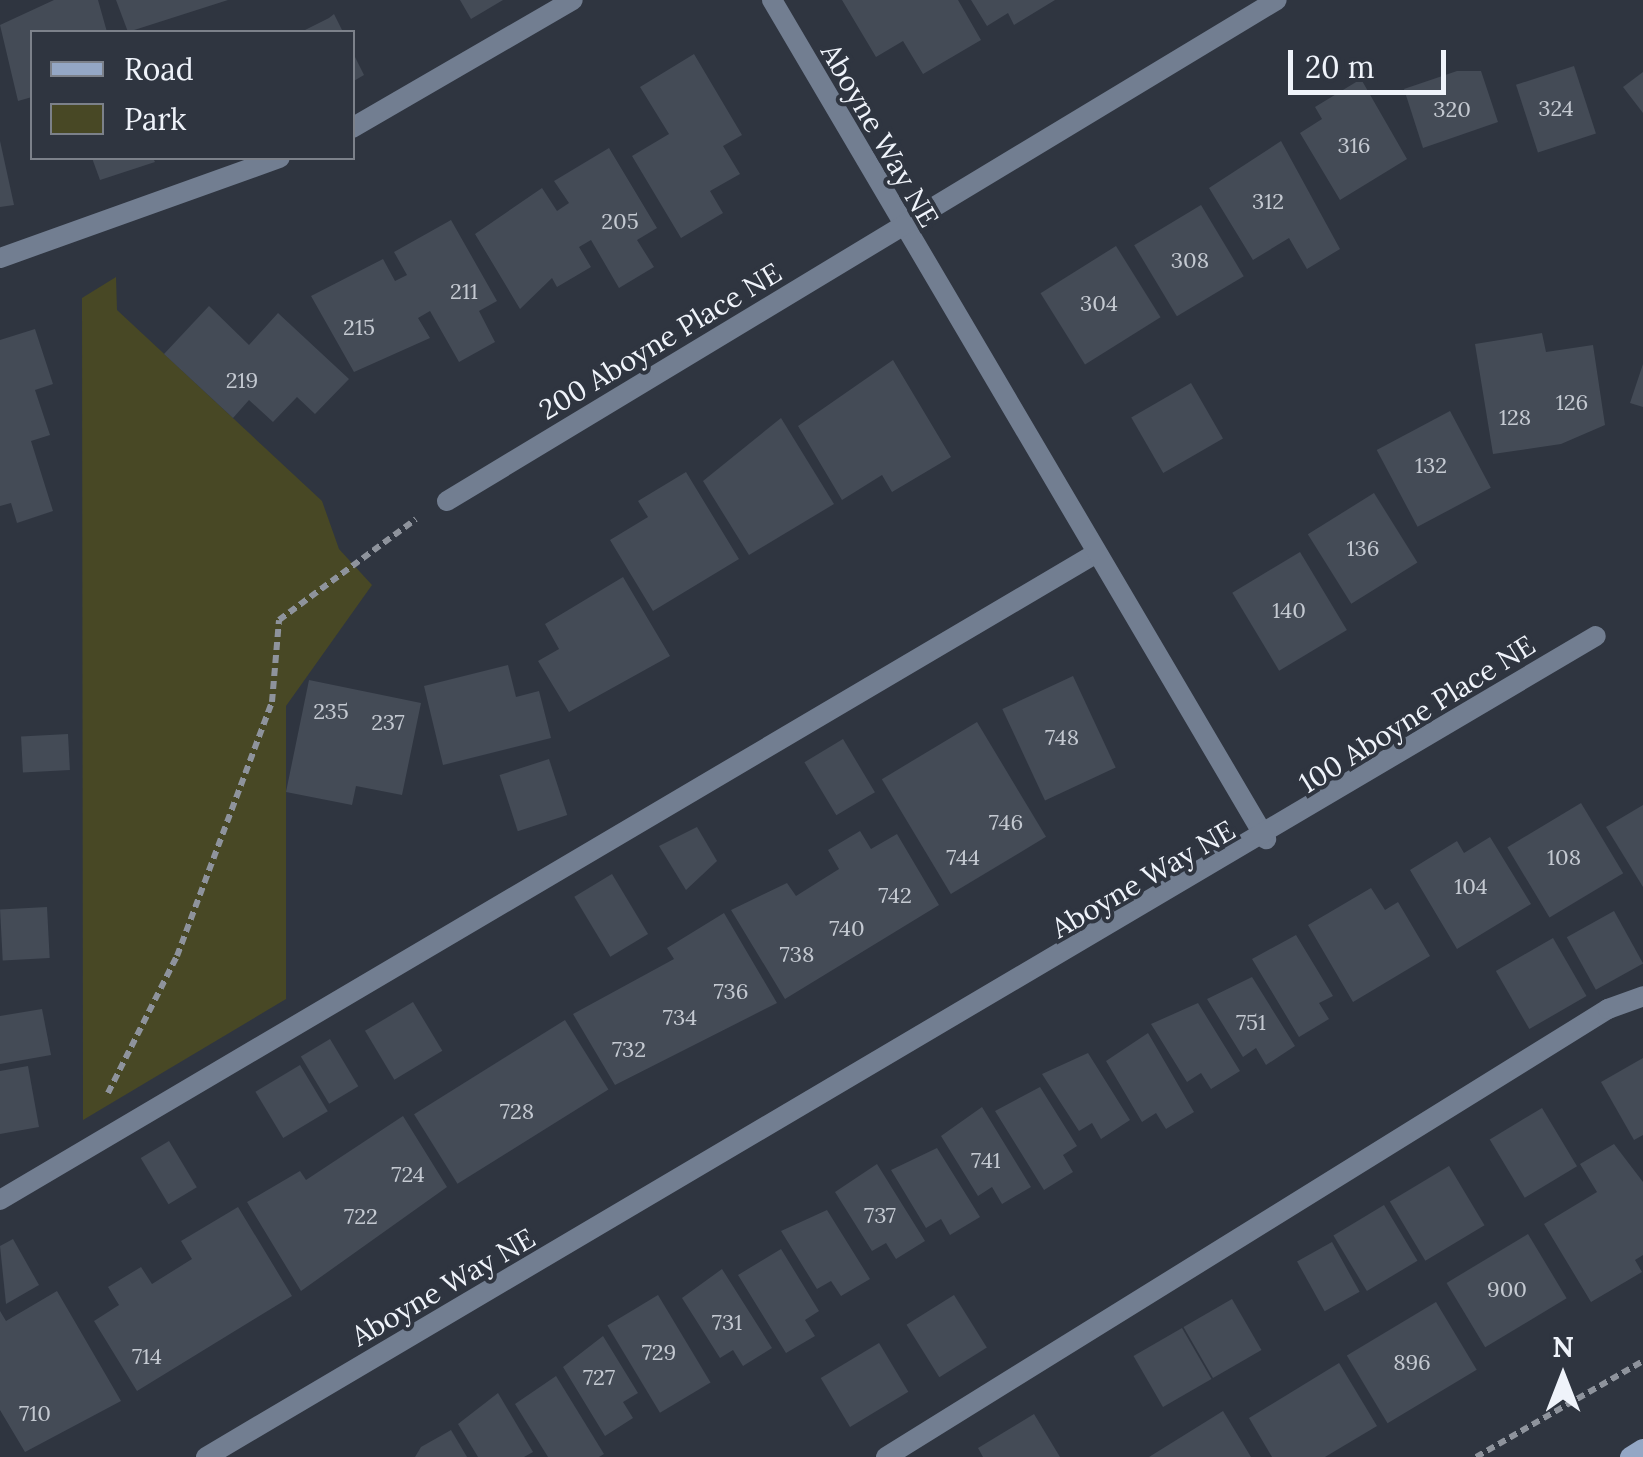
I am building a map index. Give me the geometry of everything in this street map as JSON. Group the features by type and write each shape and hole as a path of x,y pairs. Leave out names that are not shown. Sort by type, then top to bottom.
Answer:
{"street":[{"path":"355,126 573,0"},
{"name":"Aboyne Way NE","path":"206,1457 1266,839 901,229 772,0"},
{"name":"200 Aboyne Place NE","path":"447,500 1277,0"},
{"path":"0,258 274,160"},
{"path":"0,1200 1095,554"},
{"name":"100 Aboyne Place NE","path":"1266,839 1596,636"},
{"path":"886,1457 1608,1009 1643,996"},
{"path":"1630,1457 1643,1449"}],"path":[{"path":"109,1136 118,1066 176,956 272,702 279,620 358,554 447,500"},
{"path":"1476,1457 1643,1361"}],"green space":[{"path":"116,277 117,310 322,501 339,549 372,585 286,706 286,999 83,1120 82,298"}],"building":[{"path":"54,0 98,0 106,30 30,30 30,98 18,101 0,25"},
{"path":"116,0 228,0 134,30 127,30"},
{"path":"460,0 503,0 471,19"},
{"path":"842,0 958,0 981,40 923,74 903,41 876,57"},
{"path":"971,0 1055,0 1014,25 1008,13 987,26"},
{"path":"334,14 342,30 305,30"},
{"path":"694,54 742,135 723,146 740,174 710,191 723,213 681,238 632,156 669,134 640,87"},
{"path":"355,57 364,75 355,80"},
{"path":"1574,66 1596,134 1538,152 1516,85"},
{"path":"1457,71 1481,71 1498,122 1423,148 1404,89"},
{"path":"1643,72 1643,113 1623,87"},
{"path":"1361,79 1407,159 1340,200 1300,133 1322,119 1315,107"},
{"path":"0,141 14,205 0,207"},
{"path":"1281,141 1340,249 1307,269 1289,238 1253,260 1209,188"},
{"path":"609,148 657,228 637,240 654,267 619,288 591,240 579,247 591,267 557,287 552,278 520,309 475,234 542,188 557,211 569,203 554,181"},
{"path":"93,160 155,162 100,180"},
{"path":"1201,205 1244,276 1177,316 1134,245"},
{"path":"451,220 497,301 479,311 495,342 459,362 430,311 418,318 430,338 354,372 311,296 383,259 395,281 407,275 394,252"},
{"path":"1116,246 1161,317 1085,364 1041,293"},
{"path":"209,306 249,345 278,313 349,379 315,414 297,397 273,422 249,400 233,418 164,354"},
{"path":"35,329 53,384 35,390 50,435 31,441 53,511 17,523 11,503 0,506 0,340"},
{"path":"1542,333 1546,352 1593,345 1605,425 1561,444 1493,454 1475,344"},
{"path":"893,360 951,457 892,492 882,475 842,500 798,426"},
{"path":"1643,364 1643,407 1630,403"},
{"path":"1191,383 1223,438 1163,473 1131,418"},
{"path":"1450,411 1491,488 1418,527 1377,450"},
{"path":"781,418 834,504 749,555 703,481"},
{"path":"686,472 739,559 653,611 610,540 648,517 638,501"},
{"path":"1374,493 1417,563 1351,604 1308,534"},
{"path":"1300,552 1347,630 1279,671 1232,593"},
{"path":"623,577 670,656 569,712 538,661 559,649 545,624"},
{"path":"508,665 516,697 539,691 551,738 443,765 424,686"},
{"path":"1073,676 1116,768 1045,801 1002,709"},
{"path":"309,680 421,703 402,795 356,786 352,805 286,792"},
{"path":"977,722 1046,837 951,894 882,779"},
{"path":"68,734 70,770 23,772 21,736"},
{"path":"843,739 875,792 836,815 804,762"},
{"path":"549,759 567,815 518,831 500,775"},
{"path":"1581,803 1623,873 1550,918 1507,847"},
{"path":"1643,805 1643,887 1606,827"},
{"path":"697,827 717,861 686,890 659,846"},
{"path":"860,831 871,849 897,834 939,905 785,999 731,910 787,883 796,896 839,869 828,850"},
{"path":"1490,837 1531,904 1457,949 1410,870 1457,841 1464,853"},
{"path":"612,874 648,934 610,957 574,897"},
{"path":"1371,888 1385,910 1398,902 1430,956 1353,1002 1308,925"},
{"path":"47,907 50,958 3,960 0,909"},
{"path":"1614,911 1643,964 1596,990 1567,937"},
{"path":"724,913 777,1003 615,1085 573,1014 674,959 667,948"},
{"path":"1296,935 1333,996 1319,1003 1329,1019 1299,1037 1252,959"},
{"path":"1553,938 1586,996 1529,1029 1496,971"},
{"path":"1252,977 1295,1046 1266,1065 1256,1048 1243,1057 1207,999"},
{"path":"413,1002 442,1051 394,1080 365,1031"},
{"path":"1198,1003 1240,1071 1211,1089 1201,1073 1187,1082 1151,1024"},
{"path":"42,1009 51,1055 0,1064 0,1016"},
{"path":"565,1020 608,1090 458,1184 414,1114"},
{"path":"1148,1033 1194,1112 1166,1129 1156,1113 1142,1122 1106,1061"},
{"path":"330,1039 358,1086 329,1104 301,1057"},
{"path":"1088,1053 1130,1120 1101,1139 1092,1123 1079,1131 1042,1074"},
{"path":"1643,1058 1643,1135 1634,1140 1601,1082"},
{"path":"300,1065 328,1111 283,1138 255,1092"},
{"path":"28,1066 39,1127 0,1134 0,1071"},
{"path":"1040,1087 1077,1146 1063,1155 1073,1172 1044,1190 995,1111"},
{"path":"982,1107 1031,1187 1002,1204 992,1187 978,1196 941,1136"},
{"path":"1542,1108 1577,1166 1525,1198 1490,1139"},
{"path":"403,1116 447,1187 301,1291 247,1202 300,1171 306,1180"},
{"path":"169,1141 197,1187 169,1204 141,1158"},
{"path":"1614,1144 1643,1182 1643,1255 1635,1260 1642,1272 1591,1302 1544,1224 1597,1192 1580,1164"},
{"path":"937,1148 980,1217 950,1235 941,1219 926,1228 891,1170"},
{"path":"877,1164 925,1241 896,1259 886,1243 872,1251 835,1192"},
{"path":"1449,1166 1485,1225 1425,1261 1390,1202"},
{"path":"1384,1205 1417,1261 1367,1291 1333,1235"},
{"path":"238,1207 292,1296 137,1391 94,1321 119,1305 108,1287 141,1267 152,1284 192,1259 181,1241"},
{"path":"827,1210 870,1279 841,1296 831,1281 817,1289 781,1231"},
{"path":"1528,1234 1567,1298 1485,1347 1447,1283"},
{"path":"13,1239 39,1285 6,1304 0,1246"},
{"path":"1332,1242 1360,1292 1325,1311 1297,1261"},
{"path":"781,1249 819,1311 805,1320 815,1336 786,1353 738,1275"},
{"path":"722,1269 772,1348 743,1366 733,1350 720,1358 682,1298"},
{"path":"57,1291 121,1401 25,1452 0,1410 0,1311 6,1321"},
{"path":"658,1295 711,1382 660,1413 607,1325"},
{"path":"954,1295 987,1348 939,1377 907,1325"},
{"path":"1232,1299 1262,1350 1213,1378 1184,1327"},
{"path":"1436,1302 1477,1370 1388,1423 1347,1356"},
{"path":"1182,1328 1212,1379 1163,1407 1134,1356"},
{"path":"603,1336 638,1393 623,1402 633,1418 605,1436 563,1367"},
{"path":"879,1343 908,1392 850,1427 821,1378"},
{"path":"1339,1363 1377,1426 1325,1457 1272,1457 1249,1418"},
{"path":"556,1376 604,1454 599,1457 548,1457 515,1404"},
{"path":"498,1393 533,1452 524,1457 478,1457 458,1424"},
{"path":"1223,1411 1251,1457 1149,1457"},
{"path":"1034,1414 1060,1457 983,1457 978,1448"},
{"path":"451,1430 467,1457 415,1457 421,1447"}]}
